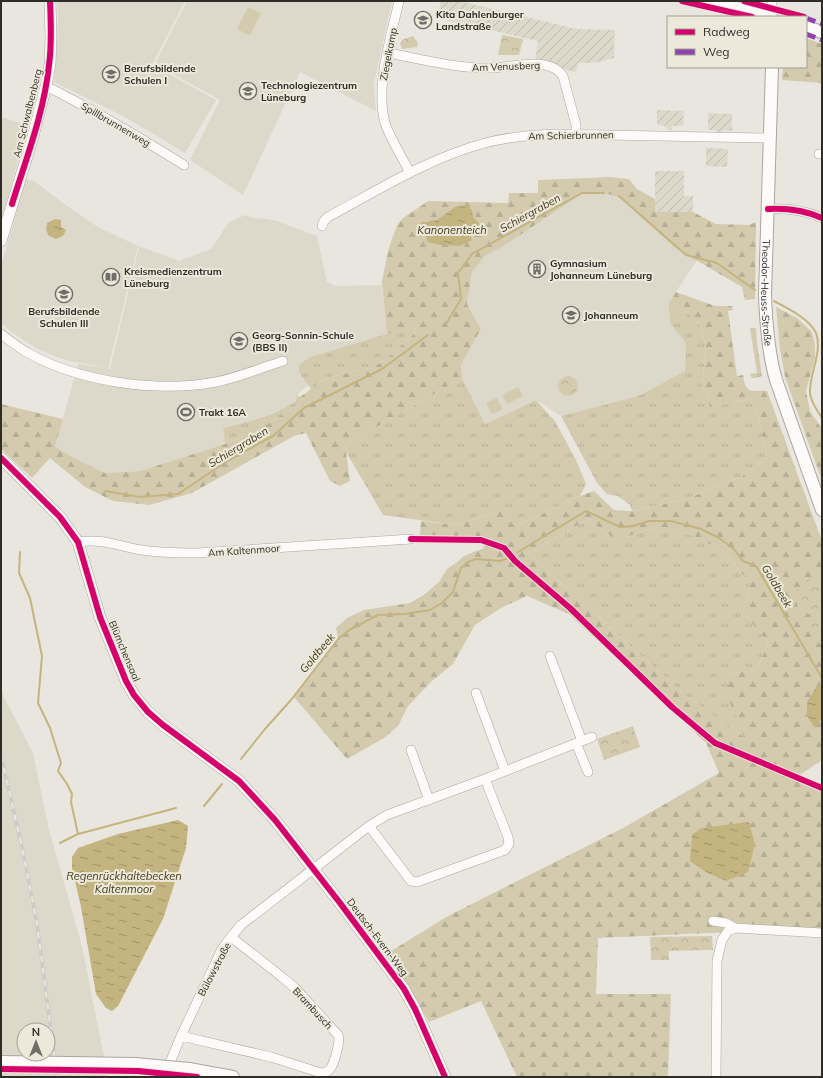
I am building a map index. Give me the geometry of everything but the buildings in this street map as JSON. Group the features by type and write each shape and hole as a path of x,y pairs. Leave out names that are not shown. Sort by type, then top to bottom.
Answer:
{"main road":[{"path":"711,1 768,16"},
{"path":"807,27 822,32"},
{"name":"Theodor-Heuss-Straße","path":"772,68 765,295 768,348 776,380 822,510"},
{"path":"1,1062 127,1064 189,1069 233,1077"}],"street":[{"name":"Am Schwalbenberg","path":"1,241 32,140 46,86 50,64 50,1"},
{"name":"Ziegelkamp","path":"399,1 383,78 382,97 383,112 388,130 410,173"},
{"path":"772,1 772,16"},
{"name":"Am Venusberg","path":"388,53 461,67 488,68 533,64 553,67 560,71 565,83 576,125 576,134"},
{"name":"Spillbrunnenweg","path":"46,86 117,124 184,165"},
{"name":"Am Schierbrunnen","path":"322,226 328,217 410,173 445,156 486,143 524,136 576,134 770,138"},
{"path":"768,209 798,210 809,212 822,218"},
{"path":"1,334 28,353 60,367 101,379 132,384 175,385 216,382 283,361"},
{"name":"Blümchensaal","path":"1,458 60,517 78,542 100,617 126,681 134,695 148,712 163,725 239,781 275,820"},
{"name":"Am Kaltenmoor","path":"78,542 91,540 141,550 168,553 197,553 411,539"},
{"path":"550,656 588,772"},
{"path":"476,693 505,771"},
{"name":"Bülowstraße","path":"164,1077 181,1036 222,949 241,925 369,826 387,815 485,779 592,737"},
{"path":"411,750 429,800"},
{"path":"369,826 411,881 417,882 505,850 509,844 508,837 485,779"},
{"name":"Deutsch-Evern-Weg","path":"275,820 314,869 404,989 415,1009 445,1077"},
{"path":"713,921 735,928 822,933"},
{"path":"716,1077 717,961 722,940 728,931 735,928"},
{"name":"Brambusch","path":"181,1036 271,1057 320,1073 325,1072 331,1067 340,1038 338,1035 291,984 230,938"}],"shaded area":[{"name":"Berufsbildende Schulen I","path":"57,1 185,1 152,65 216,100 185,153 123,116 54,82 58,16"},
{"name":"Technologiezentrum Lüneburg","path":"187,1 392,1 374,83 376,111 300,72 243,195 190,160 220,100 155,64"},
{"path":"441,1 459,1 577,29 615,30 614,58 600,62 578,63 576,72 546,61 535,60 538,41 437,18"},
{"path":"657,110 684,111 683,126 672,126 671,130 667,129 666,126 657,125"},
{"path":"708,113 732,114 732,131 723,130 722,134 716,134 716,130 708,130"},
{"path":"1,117 28,125 1,221"},
{"path":"706,148 728,149 727,167 706,166"},
{"path":"655,171 684,171 684,196 693,196 693,212 655,212"},
{"name":"Georg-Sonnin-Schule (BBS II)","path":"26,179 34,181 98,227 138,246 108,369 110,369 139,246 179,261 211,249 229,222 245,215 256,219 261,218 277,221 317,236 327,282 336,286 382,285 387,334 310,357 304,379 309,384 297,395 296,401 289,406 258,420 223,428 225,444 140,471 105,473 55,447 78,364 108,368 65,360 39,350 11,332 1,323 1,266"},
{"name":"Johanneum","path":"604,193 619,197 675,248 697,260 668,304 671,325 686,343 685,371 638,396 561,416 536,400 485,424 462,378 461,365 481,329 467,304 472,272 486,255 502,247 582,194"},
{"path":"1,687 3,695 33,753 49,830 82,946 108,1077 1,1077"}],"green space":[{"path":"248,7 261,13 250,36 237,29"},
{"path":"502,35 523,39 519,55 498,55"},
{"path":"413,36 418,43 417,47 402,49 400,43 404,39"},
{"path":"807,38 822,44 822,83 782,80 783,68 807,68"},
{"path":"609,177 629,179 637,189 655,199 655,212 693,212 716,224 749,225 756,222 755,299 745,300 742,287 675,248 619,197 604,193 582,194 502,247 486,255 472,272 467,304 481,329 461,365 462,378 345,445 350,481 340,486 330,481 306,433 294,436 192,493 149,505 113,501 85,487 50,458 32,478 1,449 1,404 63,419 55,447 105,473 140,471 225,444 257,431 300,403 300,397 326,378 374,367 391,355 417,331 413,326 387,334 382,281 388,251 393,236 398,224 403,218 428,201 508,203 509,193 538,193 538,180"},
{"path":"676,292 715,306 732,306 733,310 728,311 737,376 743,375 746,386 750,390 767,391 822,541 822,685 819,684 821,719 822,717 822,760 795,778 822,789 822,928 598,938 596,994 671,994 668,1077 517,1077 481,1001 429,1022 388,953 448,916 623,828 719,773 706,743 569,614 527,596 501,608 475,625 453,664 432,681 408,706 398,726 384,738 347,759 293,696 338,639 336,628 347,618 364,610 410,603 425,594 439,582 447,569 464,556 484,548 482,538 420,535 421,521 455,525 500,511 516,526 594,491 614,510 632,511 686,499 741,477 767,458 754,398 710,407 708,397 702,386 706,345 700,326 686,311 668,304","holes":["588,519 612,537 626,537 654,528 668,528 694,536 723,551 750,583 743,612 768,642 757,670 731,673 726,693 744,737 682,693 529,554"]},
{"path":"668,304 686,311 700,326 706,345 702,386 708,397 710,407 754,398 767,458 741,477 686,499 632,511 630,505 618,496 607,494 597,483 561,416 638,396 685,371 686,343 671,325"},
{"path":"776,307 797,318 812,332 815,345 815,358 806,391 810,411 822,429 822,481 785,377 780,349"},
{"path":"413,326 417,331 391,355 374,367 326,378 311,389 299,372 299,365 310,357"},
{"path":"750,328 756,328 762,376 757,378 752,378 750,374 757,373"},
{"path":"568,376 575,379 578,386 575,393 568,396 561,393 558,386 561,379"},
{"path":"462,378 485,424 536,400 555,421 576,460 586,484 580,496 516,526 500,511 455,525 383,515 346,452 345,445"},
{"path":"518,387 523,396 507,404 502,395"},
{"path":"297,395 300,397 300,403 257,431 225,444 223,428 252,421 279,411 296,401"},
{"path":"497,398 503,409 492,414 486,403"},
{"path":"588,519 612,537 626,537 654,528 668,528 694,536 723,551 750,583 743,612 768,642 757,670 731,673 745,738 682,693 529,554"},
{"path":"809,578 822,582 822,646 806,629 811,615 798,609 795,592"},
{"path":"633,726 640,747 604,760 597,739"},
{"path":"712,936 713,950 669,951 669,960 651,960 650,937"}],"water":[{"name":"Kanonenteich","path":"467,205 472,210 473,217 480,224 469,231 472,240 460,246 440,245 428,242 420,223 437,220 455,207"},
{"path":"55,219 61,220 61,227 66,230 63,236 56,239 49,236 46,230 47,223"},
{"path":"819,683 822,685 822,717 815,728 807,716 807,702"},
{"name":"Regenrückhaltebecken Kaltenmoor","path":"178,820 188,826 186,848 163,919 118,1006 112,1011 106,1008 96,994 81,907 72,868 72,857 78,848 118,834"},
{"path":"749,822 755,844 748,872 726,881 708,873 690,861 692,835 701,828"}],"waterway":[{"name":"Schiergraben","path":"446,324 461,299 458,273 472,254 582,193 604,193"},
{"name":"Schiergraben","path":"619,196 686,255 717,263 755,290"},
{"name":"Schiergraben","path":"774,301 804,319 816,333 818,348 810,386 810,393 813,403 822,418"},
{"name":"Schiergraben","path":"105,491 140,497 178,494 229,460 273,436 304,408 382,369 428,335"},
{"name":"Goldbeek","path":"518,552 586,511 620,527 633,526 649,521 671,521 701,529 719,538 734,549 743,561 756,566 822,678"},
{"name":"Schiergraben","path":"20,552 19,573 30,598 42,656 38,703 50,728 61,763 58,771 72,794 71,802 78,834"},
{"name":"Goldbeek","path":"241,759 291,700 339,638 351,629 378,615 405,614 430,610 442,603 453,592 461,568 468,562 476,559 500,561 506,559"},
{"name":"Goldbeek","path":"204,806 222,784"},
{"name":"Goldbeek","path":"60,843 78,834 176,808"}],"railway":[{"path":"1,756 22,847 37,924 57,1077"}],"marked path":[{"path":"807,18 822,24"},
{"path":"807,34 822,40"}],"cycle path":[{"path":"12,204 34,136 47,83 51,49 50,1"},
{"path":"682,1 748,16"},
{"path":"744,1 800,16"},
{"path":"768,209 795,210 822,218"},
{"path":"1,458 60,517 78,542 100,617 126,681 134,695 148,712 163,725 239,781 275,820 340,903 404,989 415,1009 445,1077"},
{"path":"411,539 481,540 504,548 515,561 570,608 672,707 715,743 822,788"},
{"path":"1,1069 138,1071 197,1077"}],"place":[{"name":"Kita Dahlenburger Landstraße","path":"423,20"},
{"name":"Berufsbildende Schulen I","path":"111,74"},
{"name":"Technologiezentrum Lüneburg","path":"248,91"},
{"name":"Gymnasium Johanneum Lüneburg","path":"537,269"},
{"name":"Kreismedienzentrum Lüneburg","path":"111,277"},
{"name":"Berufsbildende Schulen III","path":"64,294"},
{"name":"Johanneum","path":"571,315"},
{"name":"Georg-Sonnin-Schule (BBS II)","path":"239,341"},
{"name":"Trakt 16A","path":"186,412"}]}
